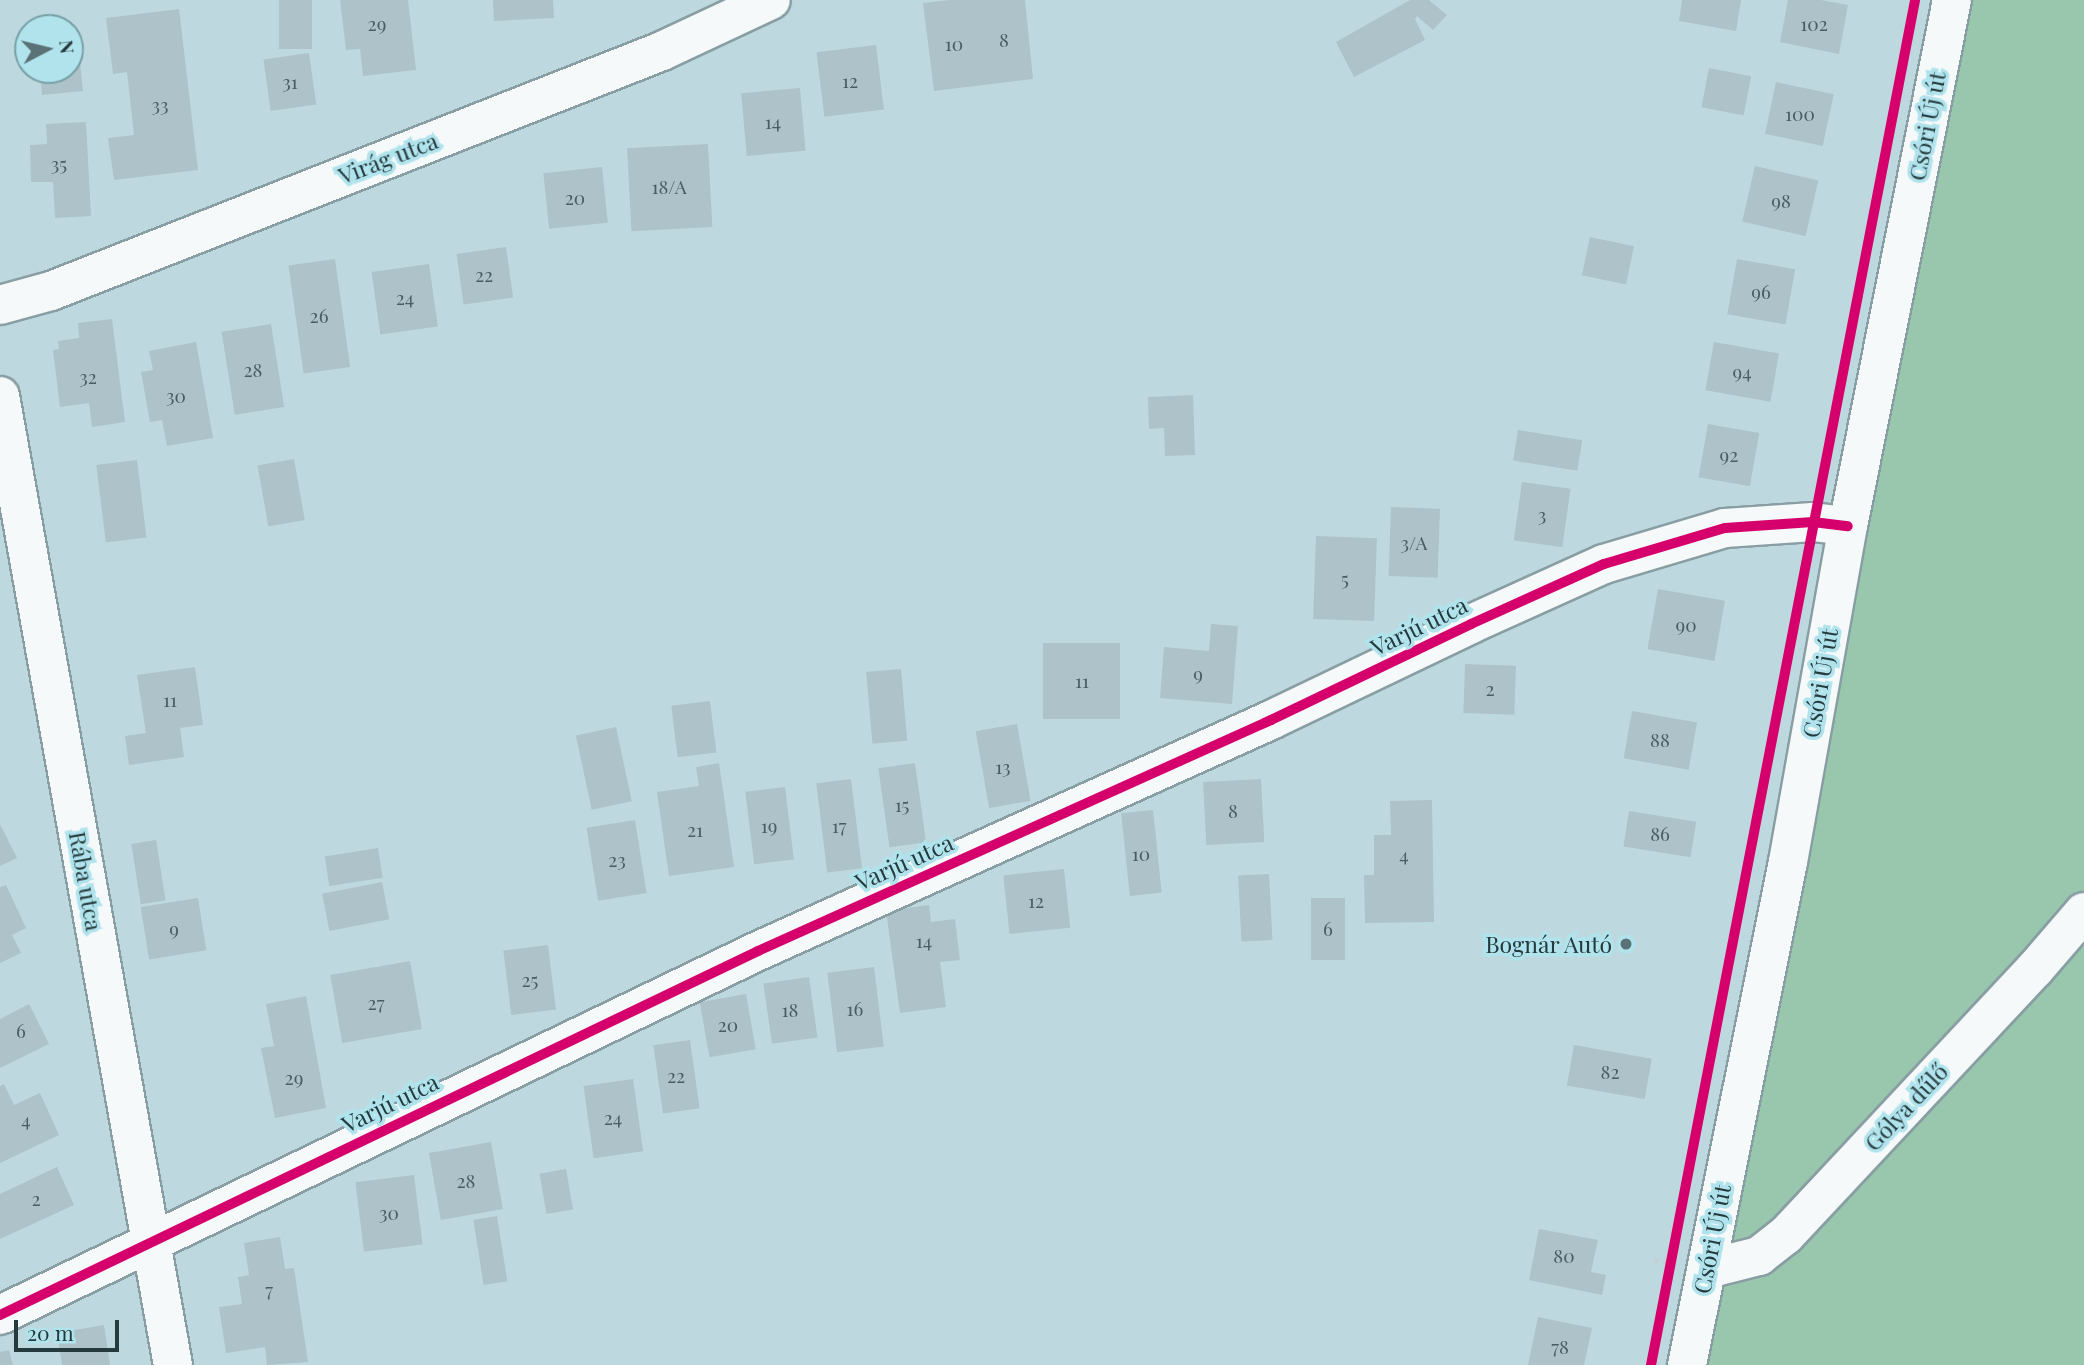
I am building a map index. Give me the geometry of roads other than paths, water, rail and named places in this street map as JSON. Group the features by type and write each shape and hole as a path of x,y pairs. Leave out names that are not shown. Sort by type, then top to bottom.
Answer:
{"street":[{"name":"Virág utca","path":"0,306 51,291 662,51 772,0"},
{"name":"Csóri Új út","path":"1687,1365 1689,1266 1788,862 1848,526 1952,0"},
{"name":"Rába utca","path":"0,397 173,1365"},
{"name":"Varjú utca","path":"0,1315 421,1110 758,951 1271,720 1471,624 1604,565 1725,528 1813,522 1848,526"},
{"name":"Gólya dűlő","path":"1689,1266 1759,1256 1786,1235 2035,969 2084,912"}],"place":[{"name":"Bognár Autó","path":"1626,944"}]}
